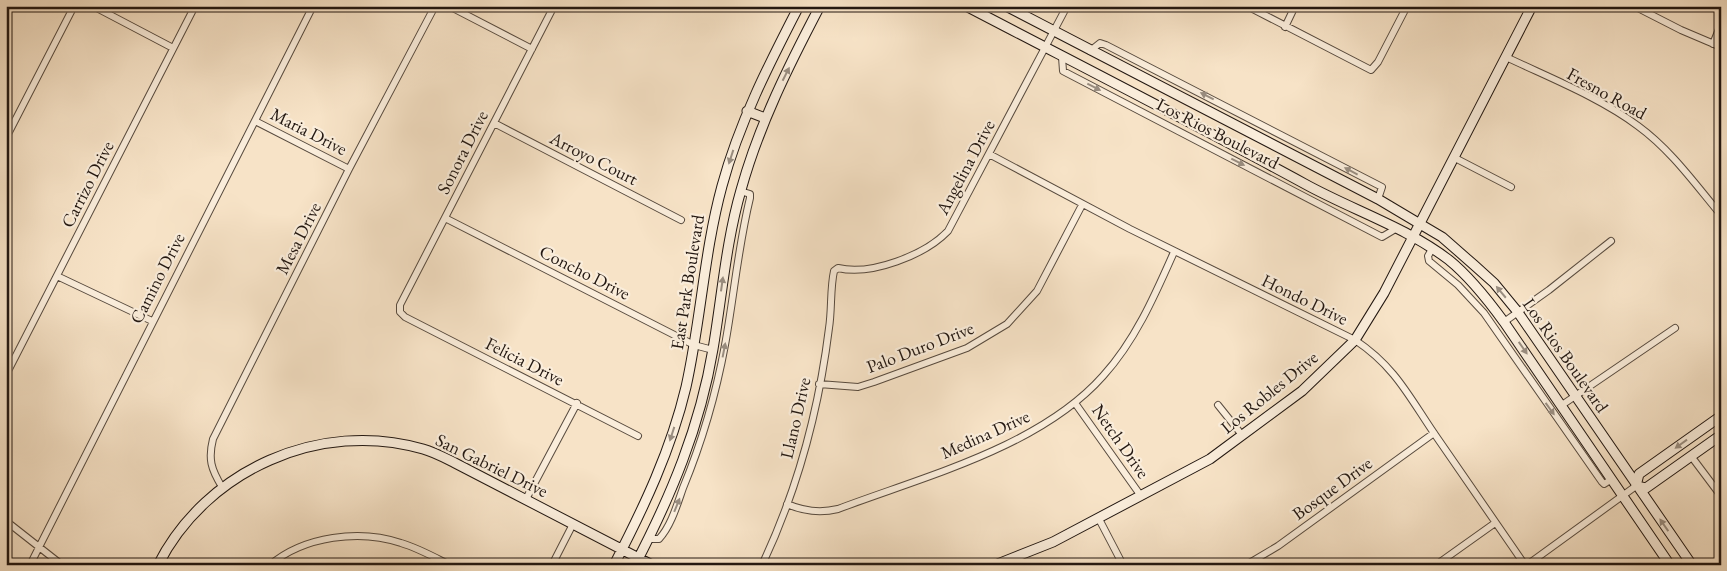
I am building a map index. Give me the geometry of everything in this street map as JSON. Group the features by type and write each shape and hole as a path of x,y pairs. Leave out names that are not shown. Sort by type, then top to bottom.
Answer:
{"main road":[{"name":"East Park Boulevard","path":"614,565 642,513 664,457 685,388 694,345 713,217 732,153 747,111 799,6"},
{"name":"East Park Boulevard","path":"637,561 683,464 692,437 713,350 726,257 740,191 765,118 820,6"},
{"name":"Los Rios Boulevard","path":"966,6 1236,146 1338,202 1396,228 1450,261 1473,284 1504,322 1670,565"},
{"name":"Los Rios Boulevard","path":"1006,6 1378,199 1442,237 1494,283 1517,311 1692,565"},
{"name":"Los Robles Drive","path":"995,565 1053,542 1210,459 1302,391 1355,340 1384,293 1532,6"},
{"path":"747,111 765,118"},
{"path":"1721,416 1639,474 1636,486 1646,488 1721,435"},
{"name":"San Gabriel Drive","path":"158,565 184,523 222,487 257,466 288,451 339,442 368,440 424,449 526,499 622,550 637,561"},
{"path":"637,561 652,565"}],"street":[{"path":"6,138 74,6"},
{"path":"93,6 173,48"},
{"name":"Carrizo Drive","path":"6,375 195,6"},
{"name":"Camino Drive","path":"30,565 313,6"},
{"name":"Mesa Drive","path":"222,487 210,464 213,439 349,169 435,6"},
{"path":"449,6 532,49"},
{"name":"Sonora Drive","path":"400,312 400,305 554,6"},
{"name":"Angelina Drive","path":"834,271 838,268 864,271 929,248 948,231 1066,6"},
{"path":"1247,6 1371,70 1378,62 1407,6"},
{"path":"1285,27 1295,6"},
{"path":"1634,6 1721,47"},
{"path":"1713,44 1721,24"},
{"name":"Los Rios Boulevard","path":"1090,51 1100,43 1106,45 1235,110 1382,187 1378,199"},
{"name":"Los Rios Boulevard","path":"1062,57 1063,71 1382,237 1396,228"},
{"name":"Fresno Road","path":"1506,57 1612,109 1638,126 1679,164 1721,215"},
{"name":"Maria Drive","path":"255,121 349,169"},
{"name":"Arroyo Court","path":"494,123 681,220"},
{"name":"Hondo Drive","path":"990,154 1082,205 1355,340 1372,351 1403,384 1434,433 1526,565"},
{"path":"1455,158 1511,187"},
{"name":"East Park Boulevard","path":"649,539 659,540 673,515 693,462 712,402 725,344 736,265 750,198 750,194 740,191"},
{"name":"Palo Duro Drive","path":"819,384 858,387 874,382 967,348 1007,324 1037,291 1082,205"},
{"name":"Concho Drive","path":"445,218 694,345 713,350"},
{"path":"1504,322 1549,290 1611,241"},
{"path":"1432,249 1428,256 1429,261 1458,285 1484,313 1602,482 1604,484 1612,479"},
{"name":"Medina Drive","path":"787,504 813,511 826,512 838,509 1026,436 1075,403 1103,376 1121,354 1160,284 1174,252"},
{"name":"Llano Drive","path":"762,565 787,504 815,411 829,329 834,271"},
{"path":"57,276 152,321"},
{"name":"Felicia Drive","path":"400,312 405,317 577,403 638,436"},
{"path":"1562,406 1675,328"},
{"path":"526,499 577,403"},
{"name":"Netch Drive","path":"1075,403 1141,496"},
{"path":"1218,404 1242,436"},
{"name":"Bosque Drive","path":"1246,565 1278,546 1434,433"},
{"path":"1691,456 1721,496"},
{"path":"1526,565 1636,486"},
{"path":"1098,519 1123,565"},
{"path":"6,521 39,549 62,565"},
{"path":"1436,565 1496,523"},
{"path":"552,565 573,524"},
{"path":"270,565 293,550 314,543 333,538 376,536 400,542 450,565"}]}
